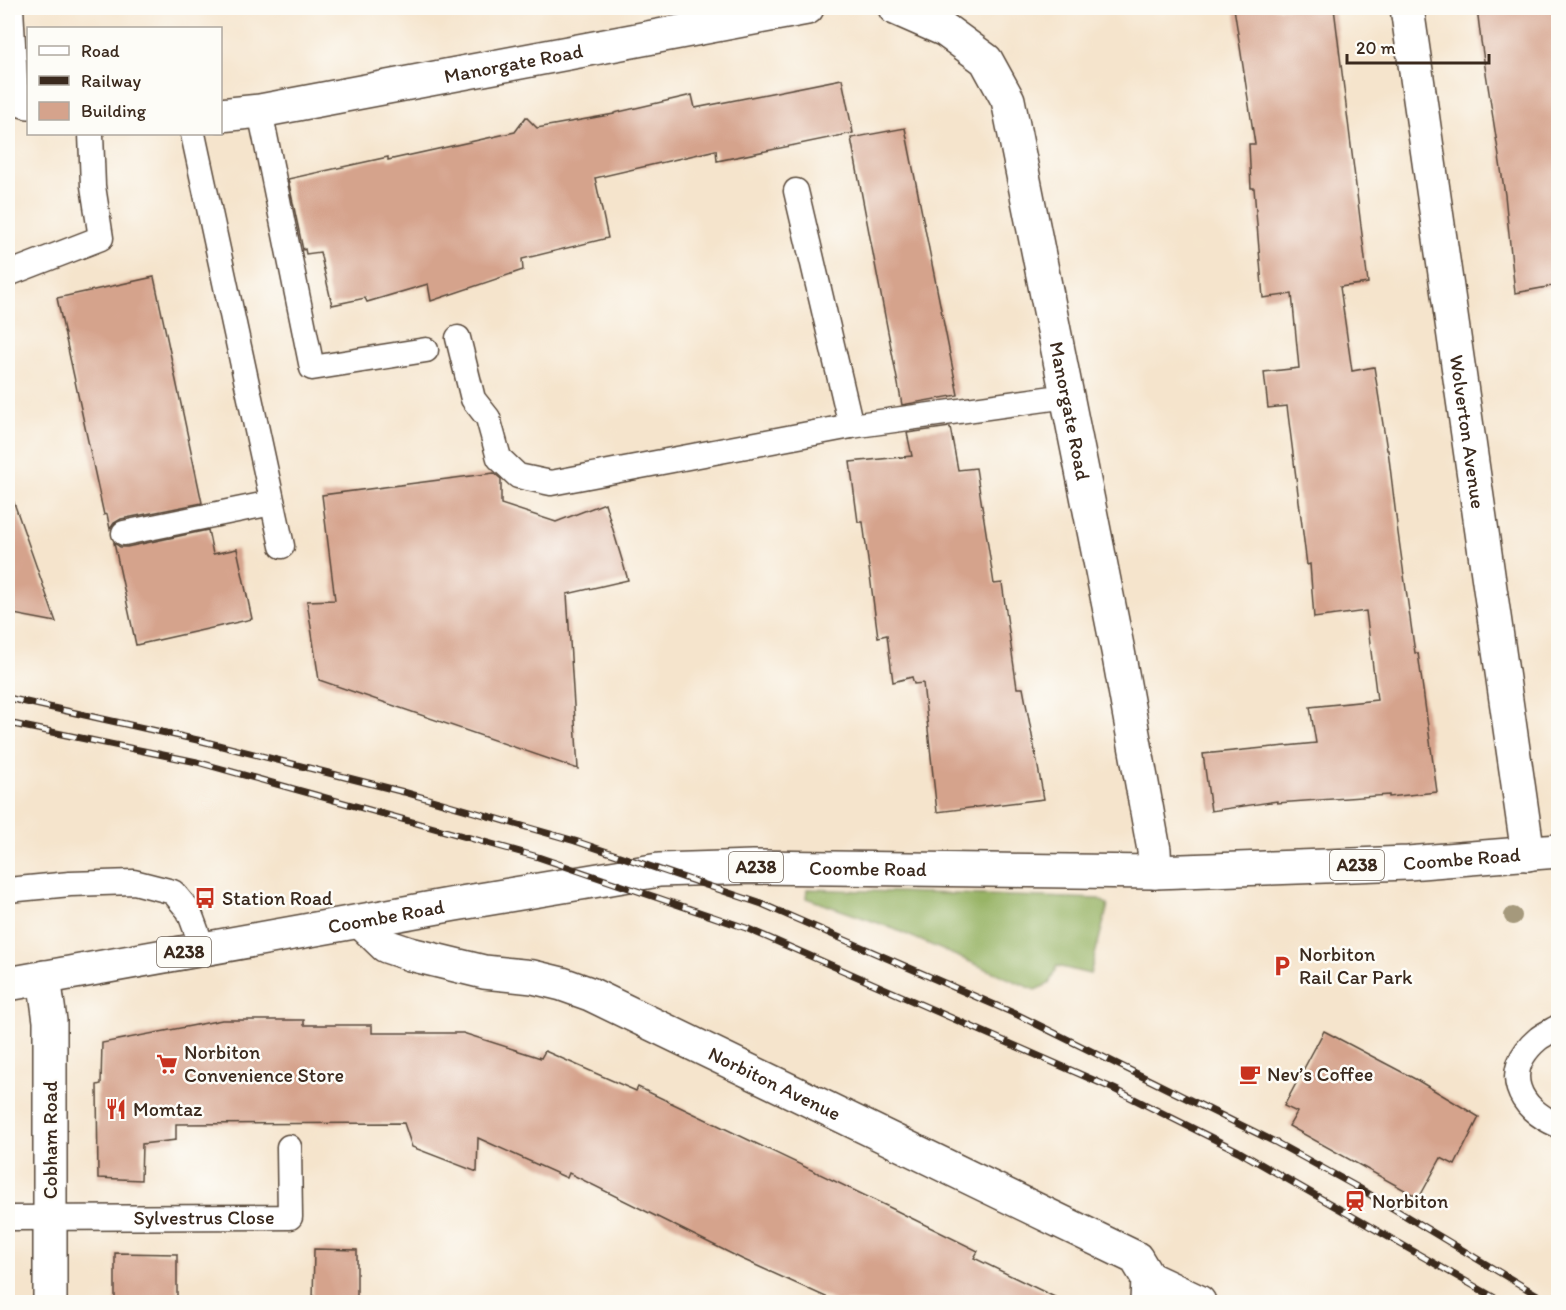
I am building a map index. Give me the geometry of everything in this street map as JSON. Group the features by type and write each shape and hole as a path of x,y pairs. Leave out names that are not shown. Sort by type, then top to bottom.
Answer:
{"street":[{"name":"Manorgate Road","path":"222,115 260,111 807,8"},
{"name":"Manorgate Road","path":"895,8 945,30 986,60 1008,100 1118,651 1154,850 1155,872"},
{"name":"Wolverton Avenue","path":"1407,8 1543,852"},
{"name":"Coombe Road","path":"8,984 659,870 753,867 1155,872 1408,863 1543,852"},
{"name":"Norbiton Avenue","path":"362,922 386,946 410,954 484,972 533,977 590,994 1136,1258 1147,1290"},
{"name":"Cobham Road","path":"44,977 50,1021 50,1302"},
{"path":"1147,1290 1199,1302"}],"lane":[{"path":"11,8 17,99"},
{"path":"260,111 312,368 426,350"},
{"path":"8,274 101,238 93,186 91,135"},
{"path":"193,135 282,546"},
{"path":"796,190 851,426"},
{"path":"458,338 473,399 488,418 500,458 518,476 551,483 851,426 1067,396"},
{"path":"124,533 272,503"},
{"path":"8,890 70,884 134,882 173,892 189,911 203,949"},
{"path":"1558,1027 1539,1039 1524,1054 1516,1074 1522,1100 1547,1120 1558,1125"},
{"name":"Sylvestrus Close","path":"50,1218 290,1217 289,1147"},
{"path":"8,1218 50,1218"}],"green space":[{"path":"807,889 1099,899 1108,905 1090,974 1057,966 1049,984 1035,990 887,926 806,898"}],"building":[{"path":"1234,8 1334,8 1368,283 1340,287 1352,371 1374,367 1437,792 1389,797 1389,795 1277,803 1277,801 1211,811 1203,754 1316,743 1310,707 1377,700 1366,611 1314,618 1310,564 1307,565 1287,406 1268,408 1264,372 1299,368 1292,294 1263,298 1254,188 1251,188 1249,144 1255,144"},
{"path":"1477,8 1558,8 1558,285 1515,293 1505,195"},
{"path":"842,79 853,133 717,161 716,150 595,178 608,238 522,259 523,270 431,301 428,284 367,302 365,298 332,305 320,252 306,254 305,249 303,250 288,179 515,132 526,117 537,128 614,114 692,95 695,108"},
{"path":"905,128 958,395 902,405 851,138"},
{"path":"154,277 202,503 121,519 110,529 107,514 104,515 57,298"},
{"path":"950,427 958,470 976,468 994,584 1002,583 1017,688 1023,688 1044,799 937,812 923,683 914,684 912,677 893,682 887,635 878,637 863,522 858,522 850,462 912,456 907,433"},
{"path":"494,473 501,479 501,504 556,522 605,503 628,580 567,594 578,769 319,680 307,601 335,600 322,495"},
{"path":"13,500 56,622 8,613 8,501"},
{"path":"208,530 213,554 237,549 252,619 136,645 114,543 120,547 127,547"},
{"path":"222,1020 304,1020 304,1025 372,1025 372,1033 463,1033 541,1058 545,1051 636,1091 638,1087 893,1209 978,1251 974,1258 1065,1302 837,1302 742,1259 569,1173 567,1178 478,1138 477,1172 412,1147 404,1123 176,1124 176,1140 142,1144 141,1180 98,1178 97,1085 101,1084 102,1043"},
{"path":"1324,1031 1417,1080 1479,1117 1455,1165 1441,1158 1419,1198 1289,1126 1297,1112 1284,1106"},
{"path":"314,1249 357,1250 357,1302 313,1302"},
{"path":"115,1253 177,1254 177,1302 115,1302"}],"railway":[{"path":"8,698 202,741 404,792 575,841 762,904 1018,1015 1275,1142 1359,1188 1549,1302"},
{"path":"8,723 197,762 538,857 746,928 1114,1089 1238,1151 1502,1302"}],"place":[{"name":"Station Road","path":"205,898"},
{"name":"Norbiton Rail Car Park","path":"1282,966"},
{"name":"Norbiton Convenience Store","path":"167,1064"},
{"name":"Nev’s Coffee","path":"1250,1074"},
{"name":"Momtaz","path":"116,1109"},
{"name":"Norbiton","path":"1355,1201"}]}
